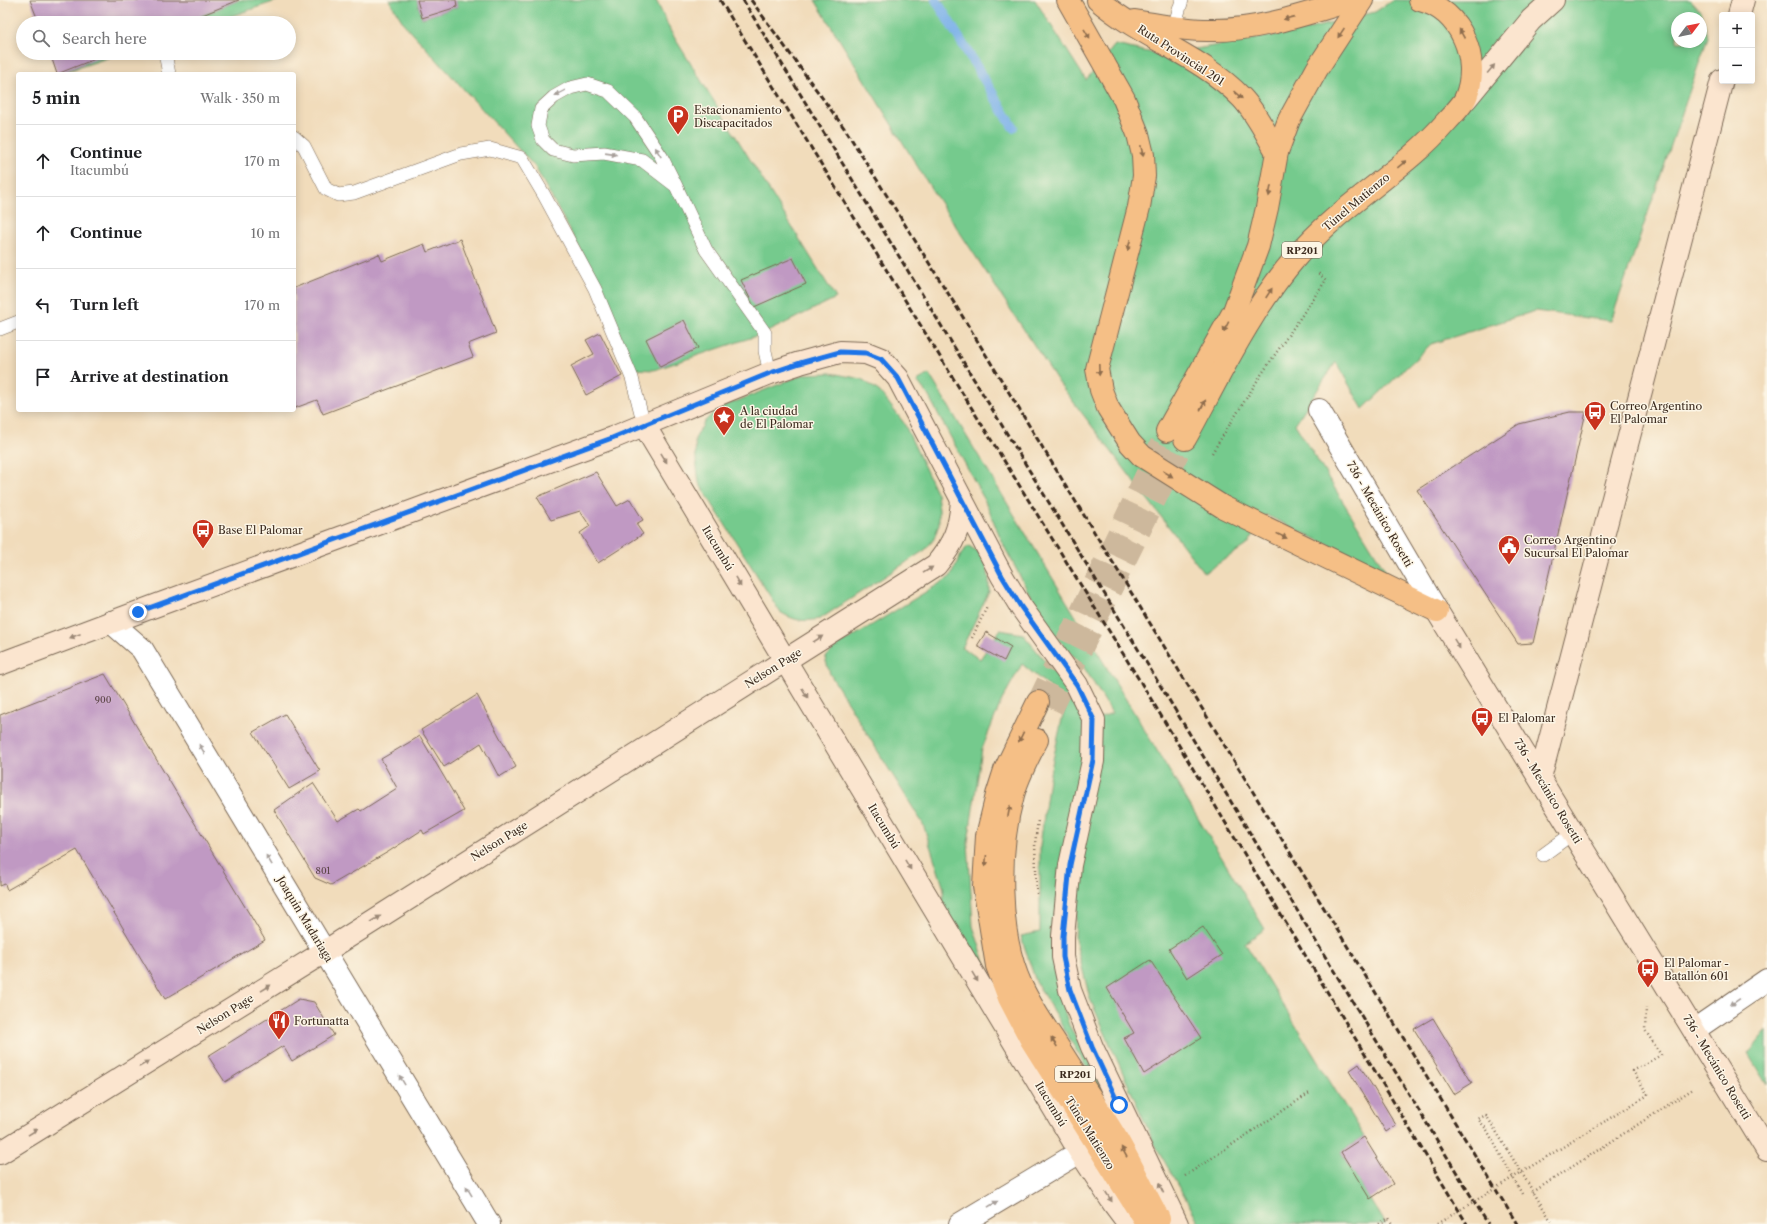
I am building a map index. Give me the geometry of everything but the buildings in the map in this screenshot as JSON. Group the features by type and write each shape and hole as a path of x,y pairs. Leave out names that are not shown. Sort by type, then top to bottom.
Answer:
{"main road":[{"path":"1068,0 1124,99 1138,134 1144,155 1144,176 1139,207 1097,369 1101,390 1108,408 1119,427 1130,443 1142,456 1223,507 1437,611"},
{"path":"1098,0 1125,19 1186,29 1222,30 1252,26 1312,6 1353,0"},
{"name":"Túnel Matienzo","path":"1362,0 1316,69 1289,120 1277,152 1267,208 1258,246 1234,311 1176,435 1275,283 1297,256 1317,235 1352,203 1430,140 1466,99"},
{"name":"RP201","path":"1420,0 1441,9 1452,18 1464,37 1470,61 1471,78 1466,99"},
{"name":"Ruta Provincial 201","path":"1125,19 1217,76 1242,98 1257,118 1277,152"},
{"name":"Túnel Matienzo","path":"1147,1224 1031,1040 1008,998 997,966 984,886 987,836 1004,770 1045,706 1013,794 1005,832 1002,878 1004,920 1012,957 1020,984 1036,1013 1114,1134 1161,1224"}],"street":[{"path":"1466,99 1531,20 1553,0"},
{"path":"1740,12 1743,0"},
{"path":"1540,778 1721,84"},
{"path":"0,664 597,444 770,373 840,352 851,351 866,353 881,359 898,378 1002,576 1021,607 1077,685 1094,720 1093,760 1070,865 1063,936 1063,957 1070,990 1092,1047 1177,1224"},
{"name":"736 - Mecánico Rosetti","path":"1319,410 1437,611 1767,1150"},
{"name":"Itacumbú","path":"644,425 1080,1152 1129,1224"},
{"name":"Nelson Page","path":"0,1153 324,952 936,565 954,540 961,521 962,500"},
{"name":"Joaquín Madariaga","path":"111,622 142,649 489,1224"},
{"path":"1694,1030 1767,980"},
{"path":"960,1224 1080,1152"}],"lane":[{"path":"1174,27 1182,0"},
{"path":"166,60 169,72"},
{"path":"676,186 642,160 624,155 604,153 573,155 553,150 543,140 538,126 541,109 554,97 570,88 587,84 608,90 635,117 661,156 676,186 706,250 765,333 765,351 770,373"},
{"path":"296,139 304,146 326,188 338,195 354,193 461,154 490,149 522,158 544,195 595,289 632,378 644,425"},
{"path":"0,329 16,323"},
{"path":"1543,855 1573,833"}],"path":[{"path":"1212,453 1259,378 1326,280 1316,272"},
{"path":"1437,1224 1648,1094 1633,1071 1661,1055 1645,1030"},
{"path":"1533,1192 1693,1089"},
{"path":"1162,1192 1311,1092"},
{"path":"1522,1194 1487,1130 1478,1119 1486,1114 1552,1224"},
{"path":"1378,1224 1389,1218 1392,1224"}],"green space":[{"path":"239,0 279,0 232,16 200,16"},
{"path":"389,0 417,0 422,18 457,7 456,0 656,0 671,32 836,298 765,333 654,370 632,369 603,291 535,167 404,24"},
{"path":"815,0 1035,0 1086,80 1115,45 1162,55 1305,30 1375,12 1393,0 1690,0 1701,12 1671,12 1671,48 1704,48 1611,321 1535,311 1431,344 1363,409 1336,362 1295,424 1387,573 1266,515 1248,544 1204,573 1059,383 932,190"},
{"path":"93,60 101,60 65,72"},
{"path":"831,373 862,379 880,392 904,423 937,494 939,524 934,539 925,550 820,619 799,620 780,612 699,483 695,439 705,421 717,409 805,374"},
{"path":"929,374 1265,929 1245,943 1364,1137 1341,1152 1386,1224 1200,1224 1154,1143 1090,999 1075,939 1078,869 1094,720 1112,713 1085,669 1057,638 1031,597 1004,546 984,499 928,395 917,381"},
{"path":"969,546 978,552 986,564 989,578 989,592 962,648 980,659 1000,630 1023,634 1069,693 1080,713 1084,726 1086,739 1086,765 1056,958 1059,994 1069,1025 1106,1090 1108,1104 1036,982 1021,936 1040,932 1040,846 1049,778 1066,701 1022,664 1001,702 982,749 968,842 973,926 995,993 941,909 944,889 923,824 830,674 825,658 836,647 950,577 963,551"},
{"path":"1767,1031 1767,1085 1748,1054"}],"waterway":[{"path":"936,0 1013,127"}],"tunnel":[{"path":"1038,702 1167,431"},
{"path":"1052,709 1185,439"}],"railway":[{"path":"720,0 1151,699 1467,1224"},
{"path":"743,0 1488,1224"},
{"path":"751,0 847,132 961,314 1517,1224"}],"place":[{"name":"Estacionamiento Discapacitados","path":"678,136"},
{"name":"Correo Argentino El Palomar","path":"1595,432"},
{"name":"A la ciudad de El Palomar","path":"724,436"},
{"name":"Base El Palomar","path":"203,550"},
{"name":"Correo Argentino Sucursal El Palomar","path":"1509,566"},
{"name":"El Palomar","path":"1482,738"},
{"name":"El Palomar - Batallón 601","path":"1648,988"},
{"name":"Fortunatta","path":"279,1040"}],"route":[{"path":"138,612 612,438 770,373 840,352 851,351 866,353 881,359 898,378 913,404 1002,576 1021,607 1077,685 1094,720 1093,760 1090,780 1070,865 1063,936 1063,957 1070,990 1092,1047 1119,1105"}]}
